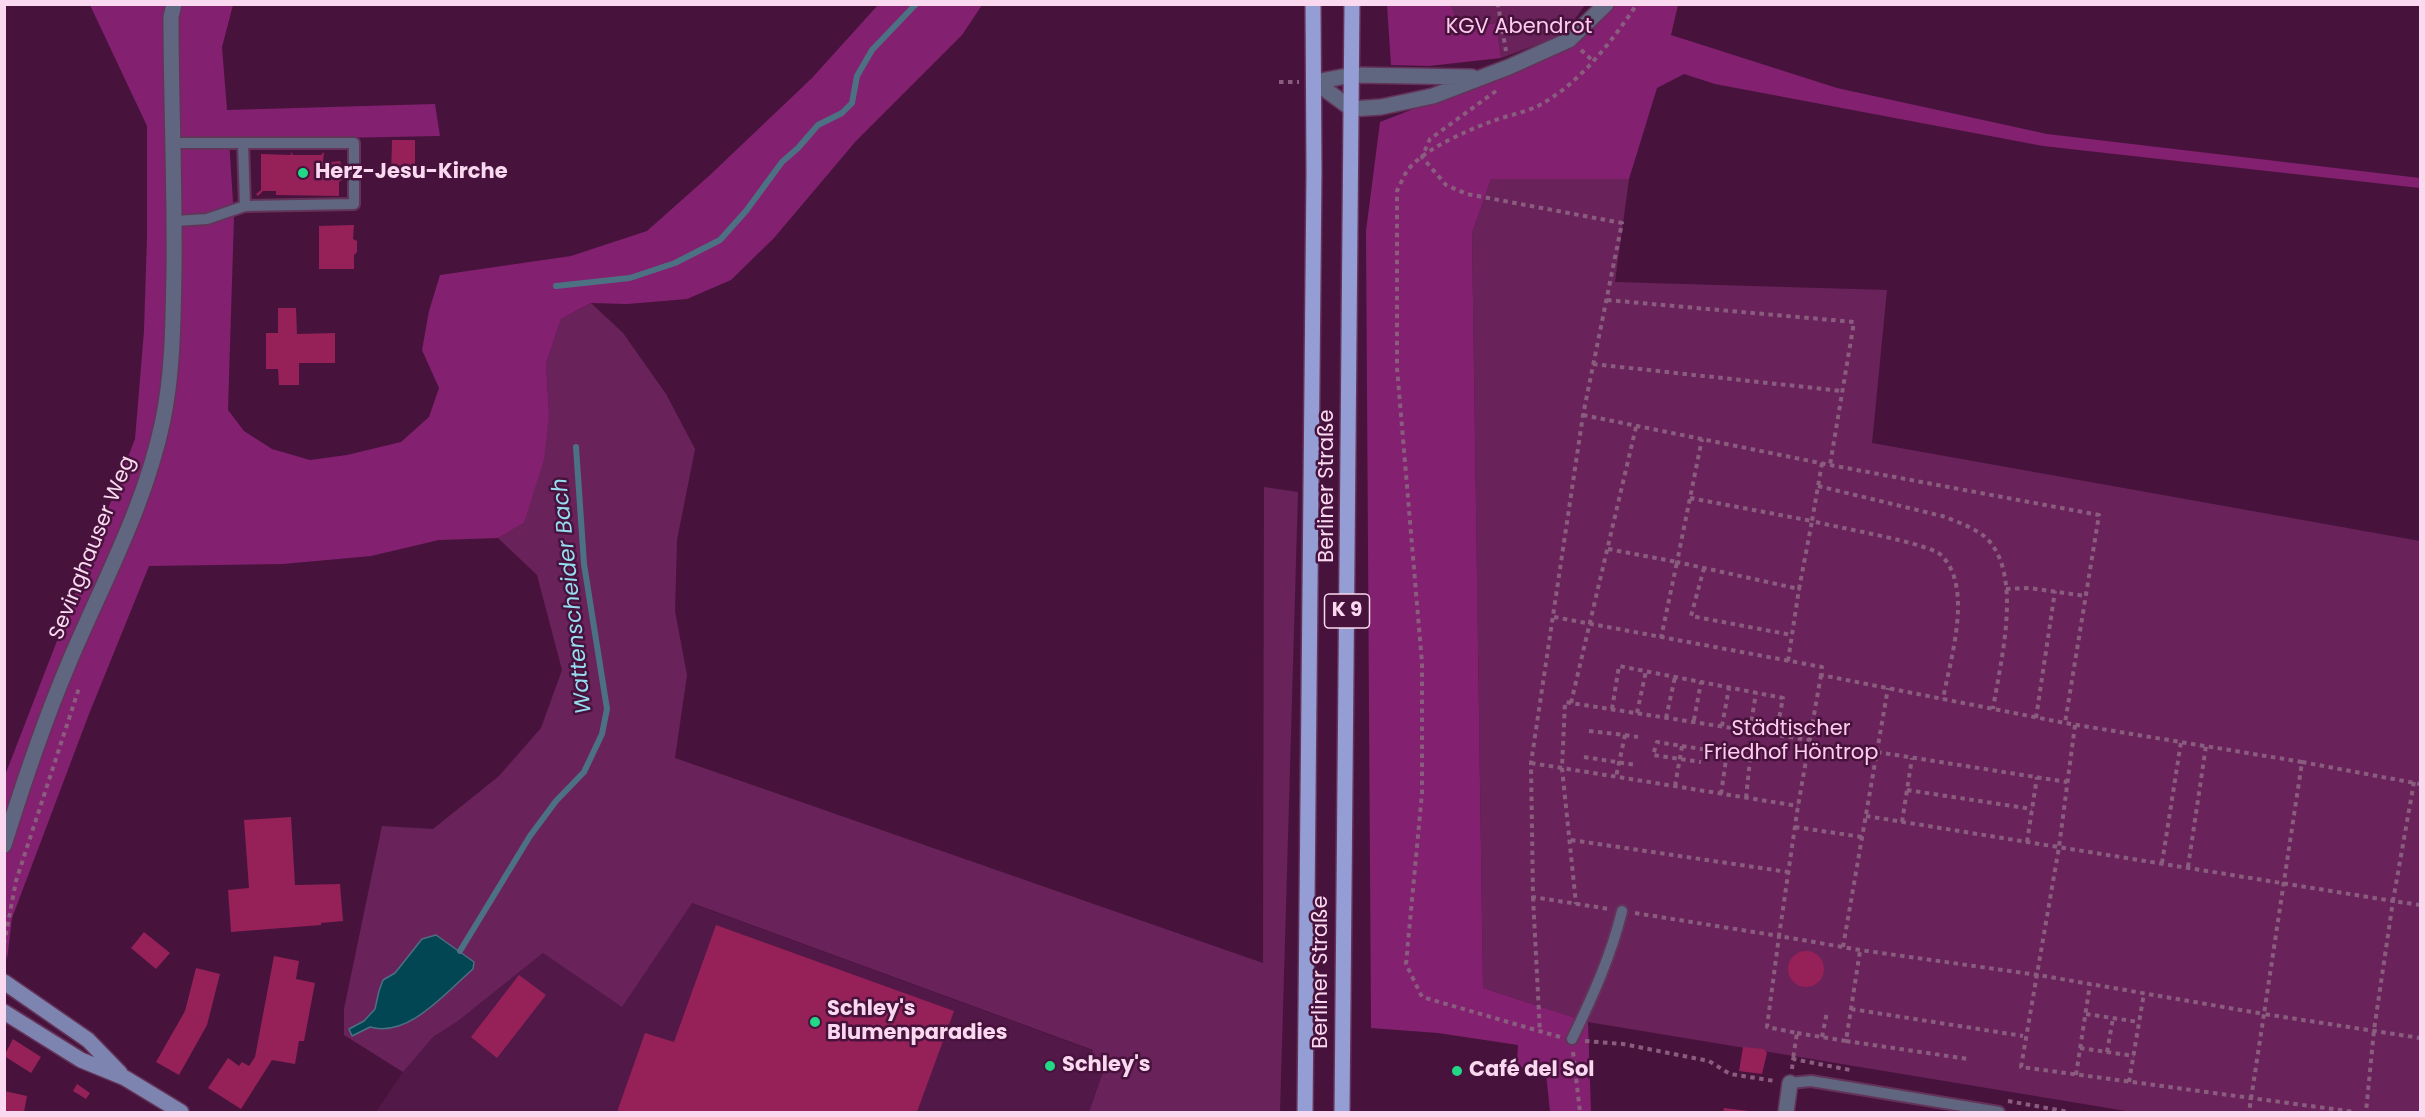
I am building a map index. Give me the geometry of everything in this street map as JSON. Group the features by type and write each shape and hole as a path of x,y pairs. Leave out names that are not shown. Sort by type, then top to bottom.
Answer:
{"main road":[{"name":"Berliner Straße","path":"1305,1113 1315,82 1313,4"},
{"name":"Berliner Straße","path":"1342,1113 1352,4"},
{"path":"4,982 88,1040 125,1078"},
{"path":"4,1012 81,1060 125,1078 181,1113"}],"street":[{"name":"Sevinghauser Weg","path":"4,845 31,758 148,478 163,420 171,362 175,221 171,16 174,4"},
{"path":"1315,82 1352,109 1381,107 1433,96 1509,67 1569,40 1606,4"},
{"path":"1315,82 1352,75 1478,78"},
{"path":"1786,1113 1790,1083"}],"lane":[{"path":"173,143 354,143 354,204 244,206 207,219 175,221"},
{"path":"243,143 244,206"},
{"path":"1572,1039 1592,997 1617,932 1622,911"},
{"path":"1790,1083 1811,1081 1999,1113"}],"path":[{"path":"1636,4 1622,28 1593,61 1559,92 1536,106 1490,122 1422,157 1407,170 1397,191 1396,368 1422,663 1422,793 1406,964 1422,998 1540,1033 1623,1044 1710,1061 1730,1074 1790,1083"},
{"path":"1422,157 1446,185 1467,194 1622,223 1583,416 1531,763 1533,897 1540,1033"},
{"path":"1607,300 1854,322 1830,465"},
{"path":"1593,364 1842,391"},
{"path":"1583,416 2099,515 2066,723"},
{"path":"1571,703 1636,427"},
{"path":"1660,638 1702,439"},
{"path":"1788,661 1822,463"},
{"path":"1818,486 1942,516 1961,523 1984,537 1998,555 2008,610 1993,709"},
{"path":"1690,498 1920,546 1940,554 1950,567 1956,586 1958,607 1943,699"},
{"path":"1608,549 1799,589"},
{"path":"1704,568 1691,616 1792,635"},
{"path":"2006,589 2029,588 2086,596"},
{"path":"2036,718 2055,591"},
{"path":"1554,617 1822,667 1798,806 1767,1027 1968,1059"},
{"path":"1612,709 1619,666 1783,698 1776,734"},
{"path":"1637,713 1646,671"},
{"path":"1821,675 2074,725 2421,784"},
{"path":"1666,718 1675,677"},
{"path":"1694,720 1701,682"},
{"path":"1722,726 1729,688"},
{"path":"1843,947 1888,688"},
{"path":"1750,730 1756,693"},
{"path":"1576,904 1562,768 1565,702 1809,740"},
{"path":"2074,725 2059,847 2021,1067 2355,1113"},
{"path":"1589,731 1638,737"},
{"path":"1616,777 1625,735"},
{"path":"1701,762 1653,755 1657,742 1708,750"},
{"path":"2162,864 2181,742"},
{"path":"1675,786 1682,746"},
{"path":"1721,794 1728,746"},
{"path":"2188,867 2206,746"},
{"path":"1746,798 1751,750"},
{"path":"1877,752 2067,782"},
{"path":"1584,757 1636,765"},
{"path":"1902,823 1912,758"},
{"path":"2248,1113 2252,1099 2302,762"},
{"path":"1531,763 1798,806"},
{"path":"2027,842 2037,777"},
{"path":"2366,1113 2374,1030 2393,901 2414,783"},
{"path":"1907,790 2032,809"},
{"path":"1866,816 2421,905"},
{"path":"1795,827 1862,837"},
{"path":"1570,840 1788,872"},
{"path":"1533,897 1860,951 2038,975 2264,1014 2421,1038"},
{"path":"1846,1041 1860,951"},
{"path":"2076,1075 2090,984"},
{"path":"2129,1082 2144,993"},
{"path":"1851,1009 2023,1036"},
{"path":"1822,1037 1827,1012"},
{"path":"2085,1014 2139,1022"},
{"path":"2107,1052 2113,1018"},
{"path":"1793,1059 1797,1033"},
{"path":"1572,1039 1580,1113"},
{"path":"2080,1048 2134,1056"}],"shaded area":[{"path":"90,5 233,5 222,47 227,110 435,104 440,136 229,140 234,217 228,410 244,431 272,449 310,460 347,455 401,442 429,417 439,388 422,350 429,311 440,275 571,256 647,231 812,78 878,5 982,5 962,35 856,141 774,238 731,280 687,299 627,304 591,303 561,319 546,364 549,413 544,459 524,523 498,538 439,540 371,556 283,564 149,566 89,714 12,918 7,960 4,940 4,778 135,439 144,331 147,126"},
{"path":"1387,5 1451,5 1459,30 1496,23 1501,58 1429,66 1391,65"},
{"path":"1609,5 1678,5 1671,35 1837,88 2047,134 2420,178 2420,188 2043,146 1715,84 1684,74 1657,88 1629,179 1491,179 1472,233 1483,988 1588,1022 1591,1112 1550,1112 1546,1073 1529,1074 1517,1063 1518,1045 1438,1033 1371,1028 1366,231 1380,122 1575,46"},
{"path":"691,903 1094,1051 1089,1063 1104,1069 1089,1112 376,1112 403,1072 433,1037 458,1021 543,953 622,1006"}],"green space":[{"name":"KGV Abendrot","path":"1451,5 1585,5 1563,35 1501,58 1496,23 1458,30"},
{"name":"Städtischer Friedhof Höntrop","path":"1491,179 1629,179 1615,282 1887,290 1872,443 2420,541 2420,1112 2132,1112 1588,1022 1483,988 1472,233"},
{"path":"591,303 623,333 666,394 695,449 677,540 675,611 687,675 675,758 1263,963 1264,487 1298,492 1280,1112 1089,1112 1104,1069 1089,1063 1093,1050 692,903 622,1007 543,953 458,1021 433,1037 403,1072 344,1035 344,1009 382,826 433,829 499,776 541,728 562,670 537,575 498,538 524,523 549,413 546,364 561,319"}],"water":[{"path":"436,935 474,962 473,969 413,1020 385,1029 370,1027 352,1036 349,1029 364,1021 375,1009 383,980 395,973 422,939"}],"building":[{"path":"392,140 415,140 415,176 391,176"},
{"name":"Herz-Jesu-Kirche","path":"291,152 293,155 321,155 324,152 323,162 340,161 346,177 339,182 339,196 276,195 276,191 263,191 258,196 256,194 261,190 261,154 291,155"},
{"path":"354,225 353,239 357,241 357,252 354,255 354,269 319,269 319,226"},
{"path":"278,308 296,308 297,334 335,333 335,363 299,363 299,385 279,385 278,369 266,369 266,333 278,333"},
{"path":"291,817 295,885 340,884 343,921 321,923 321,925 231,932 228,890 249,888 244,820"},
{"name":"Schley's Blumenparadies","path":"716,925 954,1011 917,1112 617,1112 645,1033 674,1042"},
{"path":"144,932 170,953 156,969 131,948"},
{"path":"1806,951 1819,956 1824,969 1819,982 1806,987 1793,982 1788,969 1793,956"},
{"path":"274,956 299,961 296,979 315,983 304,1041 299,1041 295,1064 272,1060 241,1109 208,1088 228,1058 239,1066 242,1062 249,1066 255,1057"},
{"path":"196,968 220,974 207,1025 179,1075 156,1062 185,1011"},
{"path":"519,975 546,995 497,1058 471,1037"},
{"path":"13,1039 41,1057 31,1073 4,1056"},
{"path":"1743,1047 1764,1049 1767,1053 1762,1074 1739,1071"},
{"path":"77,1084 90,1093 86,1099 73,1091"},
{"path":"4,1091 27,1096 24,1112 4,1112"},
{"path":"1724,1108 1749,1111 1749,1112 1723,1112"}],"waterway":[{"name":"Wattenscheider Bach","path":"556,286 630,278 675,263 720,240 746,211 782,162 818,125 842,113 852,103 857,76 872,50 916,4"},
{"name":"Wattenscheider Bach","path":"460,951 530,836 556,801 584,772 602,734 607,709 584,564 576,447"}],"place":[{"name":"Herz-Jesu-Kirche","path":"303,173"},
{"name":"Schley's Blumenparadies","path":"815,1022"},
{"name":"Schley's","path":"1050,1066"},
{"name":"Café del Sol","path":"1457,1071"}]}
